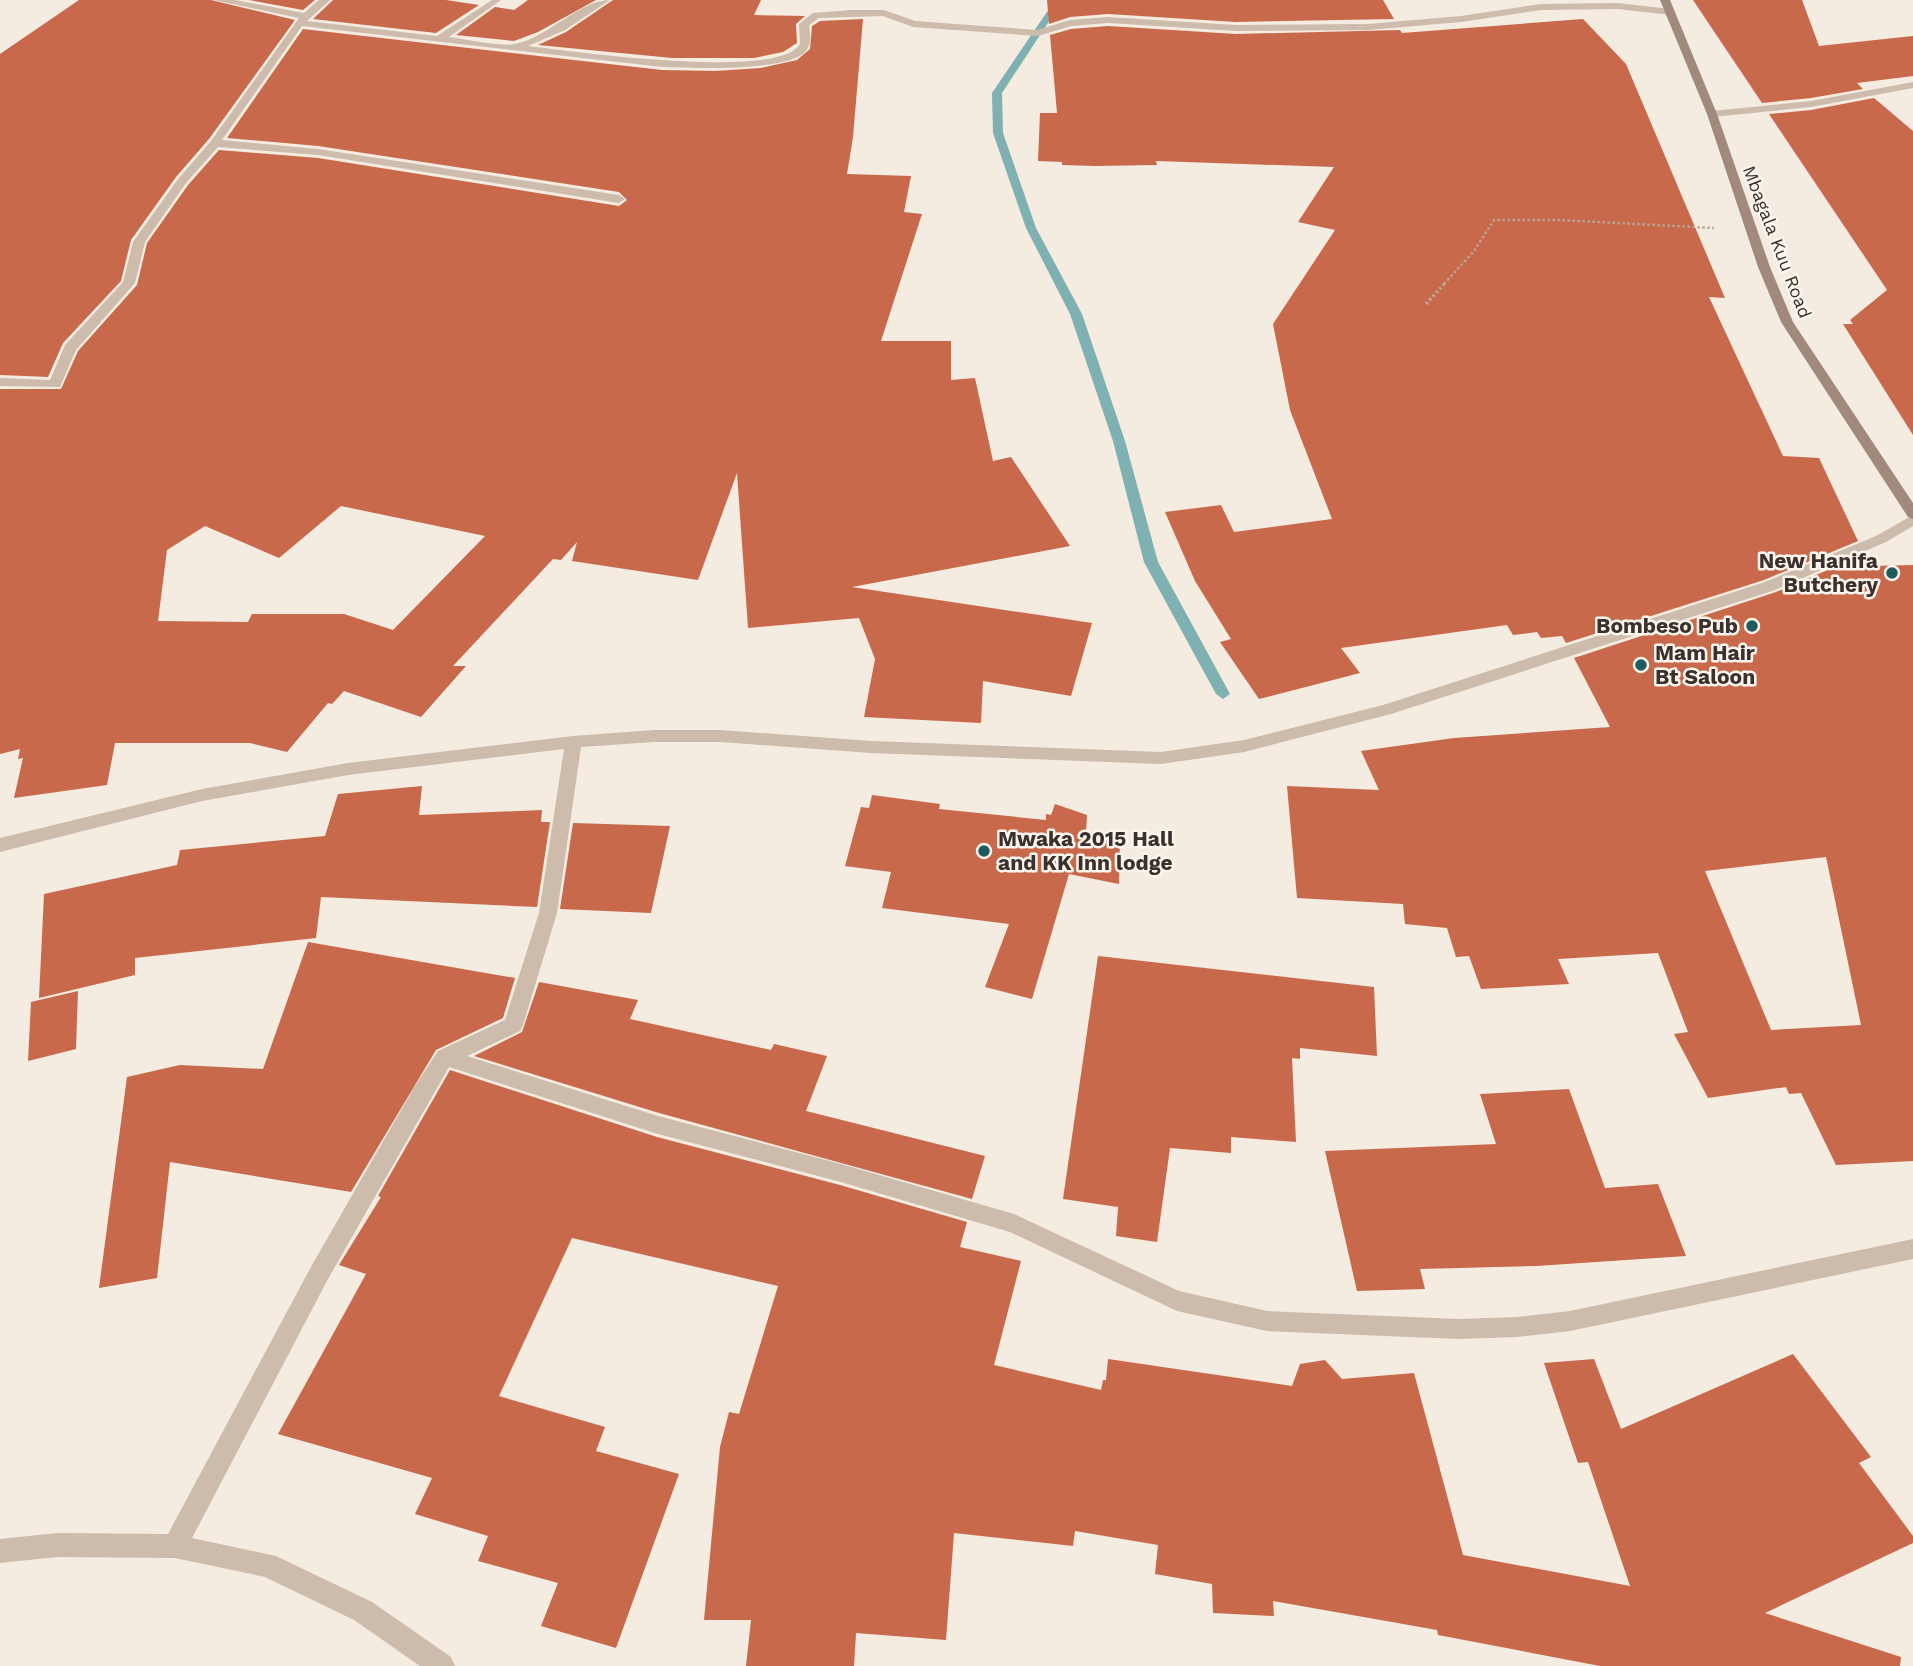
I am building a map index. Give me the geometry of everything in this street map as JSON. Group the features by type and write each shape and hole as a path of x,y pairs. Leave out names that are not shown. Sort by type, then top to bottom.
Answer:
{"street":[{"path":"219,0 302,19 440,38 662,64 712,66 788,59 801,51 805,44 804,24 817,15 884,13 913,23 1038,33 1070,23 1108,20 1236,28 1368,27 1461,19 1541,6 1668,6"},
{"path":"0,382 55,384 70,348 129,283 139,242 215,142 302,19 325,0"},
{"path":"516,47 561,28 605,0"},
{"path":"440,38 496,1"},
{"name":"Mbagala Kuu Road","path":"1668,6 1712,114 1787,322 1913,514"},
{"path":"1712,114 1811,104 1913,85"},
{"path":"215,142 318,152 619,199"},
{"path":"0,845 202,795 348,769 573,742 654,736 721,736 884,748 1161,758 1244,746 1385,710 1770,586 1881,539 1913,520"},
{"path":"175,1546 320,1272 422,1092 445,1057 513,1025 548,913 573,742"},
{"path":"445,1057 658,1125 841,1173 1014,1224 1177,1301 1267,1321 1459,1329 1517,1327 1570,1321 1913,1249"},
{"path":"0,1551 57,1545 175,1546 268,1565 363,1611 442,1666"}],"path":[{"path":"1426,304 1474,251 1494,220 1560,220 1753,231"}],"building":[{"path":"79,0 211,0 295,20 209,139 176,177 131,240 121,281 63,343 48,377 0,375 0,54"},
{"path":"249,0 315,0 303,10"},
{"path":"333,0 446,0 479,5 436,33 313,19"},
{"path":"528,0 596,0 538,32 514,41 456,35 495,7 514,10"},
{"path":"613,0 761,0 754,15 805,16 796,24 797,43 783,52 754,58 672,58 538,45 566,32"},
{"path":"1047,0 1383,0 1394,19 1236,22 1108,14 1070,17 1049,24"},
{"path":"1693,0 1802,0 1819,46 1913,36 1913,76 1857,83 1863,89 1762,103"},
{"path":"863,19 853,137 847,174 911,176 904,212 922,214 881,341 951,341 951,380 975,378 993,461 1011,457 1070,546 852,587 1092,623 1071,696 983,681 981,723 864,717 875,659 859,618 748,628 737,473 698,580 572,561 577,542 561,560 553,559 453,666 466,666 421,717 344,691 332,704 328,703 287,752 250,743 115,743 107,785 14,798 23,758 18,759 20,749 0,754 0,389 61,389 78,351 137,285 147,243 188,185 219,150 318,158 619,206 627,200 619,192 318,146 227,138 303,29 662,70 715,71 761,68 797,60 810,49 812,26 820,21","holes":["341,506 485,536 393,630 344,614 252,614 248,622 158,621 167,550 205,526 279,558"]},
{"path":"1583,19 1626,64 1725,298 1709,297 1783,456 1819,458 1858,541 1764,580 1566,643 1562,636 1541,638 1537,632 1513,635 1507,625 1341,648 1360,673 1259,699 1220,642 1231,639 1195,581 1165,512 1221,505 1234,532 1332,519 1290,410 1273,324 1335,230 1298,222 1334,167 1156,161 1157,165 1095,166 1038,161 1040,113 1057,113 1050,35 1071,29 1108,26 1236,34 1400,30 1402,33"},
{"path":"1874,98 1913,131 1913,435 1843,324 1853,324 1850,320 1887,290 1769,114 1811,110"},
{"path":"1865,554 1870,566 1913,565 1913,1161 1836,1165 1801,1093 1789,1094 1786,1087 1708,1098 1674,1034 1688,1032 1658,953 1558,959 1569,984 1481,989 1469,956 1456,957 1447,928 1405,924 1403,904 1297,898 1287,786 1379,790 1361,751 1454,738 1610,727 1574,658 1776,592","holes":["1826,857 1861,1025 1771,1030 1705,871"]},
{"path":"422,786 419,815 542,810 541,822 550,822 537,907 321,897 316,938 135,958 135,975 39,998 44,894 177,865 180,850 325,836 338,794"},
{"name":"Mwaka 2015 Hall and KK Inn lodge","path":"872,795 940,804 939,809 1046,820 1046,814 1051,815 1055,804 1087,815 1086,832 1120,836 1119,884 1069,874 1032,999 985,987 1009,924 882,908 891,872 845,866 861,807 869,808"},
{"path":"573,823 670,826 651,913 560,909"},
{"path":"308,942 515,978 503,1018 436,1050 351,1192 170,1162 157,1278 99,1288 127,1077 180,1065 263,1069"},
{"path":"1098,956 1374,987 1377,1056 1300,1048 1300,1059 1292,1058 1296,1142 1231,1137 1231,1153 1170,1148 1157,1242 1116,1236 1118,1207 1063,1199"},
{"path":"539,982 638,1000 630,1019 771,1050 774,1044 827,1056 806,1111 985,1156 972,1199 659,1113 474,1056 522,1032"},
{"path":"78,991 76,1049 28,1061 31,1002"},
{"path":"450,1070 657,1137 967,1222 960,1247 1021,1261 994,1365 1101,1390 1103,1380 1106,1380 1108,1359 1292,1386 1300,1364 1325,1360 1342,1379 1414,1373 1463,1555 1630,1586 1588,1462 1578,1463 1544,1363 1594,1359 1621,1429 1793,1354 1871,1457 1859,1463 1913,1536 1913,1543 1765,1613 1901,1657 1900,1666 1600,1666 1438,1635 1437,1630 1273,1601 1274,1616 1213,1613 1212,1584 1155,1574 1158,1545 1075,1531 1073,1546 954,1533 946,1640 856,1633 854,1666 746,1666 751,1620 704,1620 720,1447 729,1412 739,1414 778,1286 572,1238 499,1396 605,1427 596,1451 679,1474 616,1648 541,1626 558,1583 478,1561 488,1536 415,1514 432,1478 278,1434 366,1274 339,1265 381,1197 378,1196"},
{"path":"1569,1089 1605,1188 1658,1184 1686,1256 1536,1266 1420,1269 1425,1289 1357,1291 1325,1151 1496,1144 1480,1094"}],"waterway":[{"path":"1059,0 997,93 998,133 1031,228 1076,314 1119,441 1151,562 1223,694"}],"place":[{"name":"New Hanifa Butchery","path":"1892,573"},
{"name":"Bombeso Pub","path":"1752,626"},
{"name":"Mam Hair Bt Saloon","path":"1641,665"},
{"name":"Mwaka 2015 Hall and KK Inn lodge","path":"984,851"}]}
